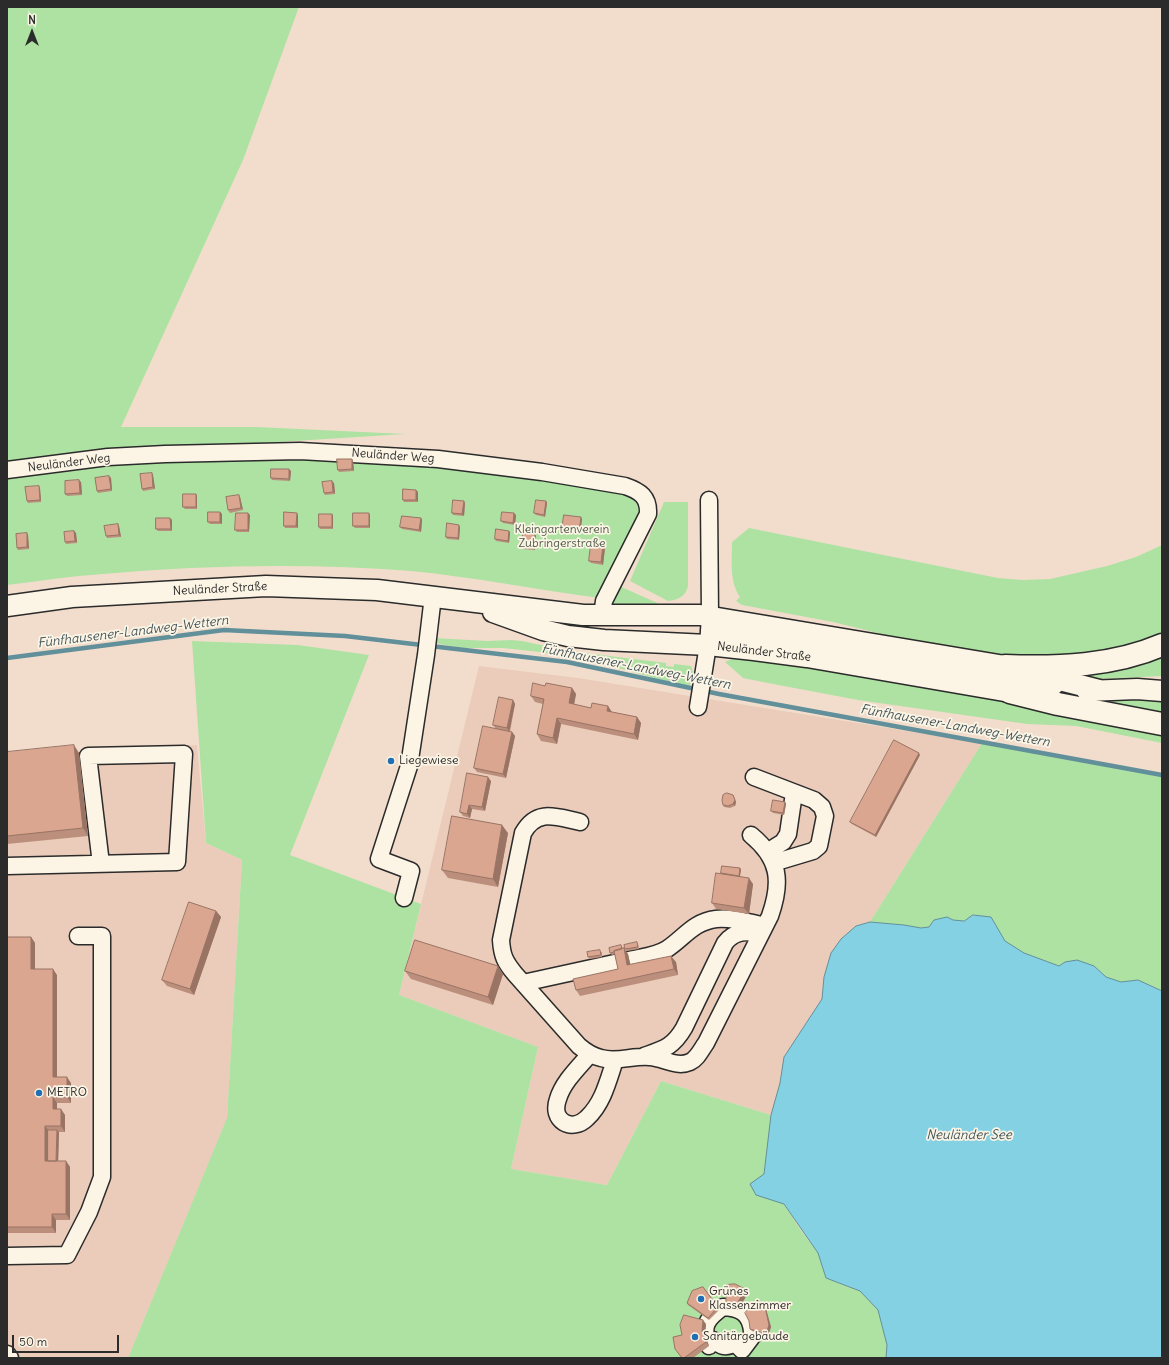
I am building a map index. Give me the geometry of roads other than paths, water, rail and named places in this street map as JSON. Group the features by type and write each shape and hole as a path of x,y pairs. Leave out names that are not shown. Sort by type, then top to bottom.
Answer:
{"highway":[{"path":"1005,666 1068,665 1101,662 1133,655 1162,645"},
{"path":"1010,692 1058,704 1162,724"}],"main road":[{"name":"Neuländer Straße","path":"7,606 72,597 266,586 377,590 566,614 602,616 683,614 709,631 807,657 1010,692 1058,693 1137,689 1162,691"},
{"name":"Neuländer Straße","path":"433,596 458,601 543,630 568,636 604,640 709,631 1005,666 1099,690"},
{"name":"Neuländer Straße","path":"1137,689 1162,685"}],"street":[{"name":"Neuländer Weg","path":"7,470 108,457 300,450 438,459 542,472 625,486 638,492 645,499 648,504 648,514 604,601 602,616"},
{"path":"699,696 709,631 709,500"},
{"path":"404,898 411,871 379,859 409,766 433,596"},
{"path":"709,631 1021,682 1099,690"},
{"path":"7,866 101,864 176,862 184,754 88,756 101,864"},
{"path":"754,778 814,800 822,807 825,816 819,846 813,851 770,857"},
{"path":"770,857 788,834 794,792"},
{"path":"580,822 547,816 536,818 528,824 523,833 501,940 502,952 506,963 579,1046 590,1054 601,1058 615,1060 643,1056 664,1049 672,1044 678,1039 684,1028 725,942 738,933 763,930"},
{"path":"643,1056 653,1057 674,1064 683,1064 691,1062 697,1056 706,1043 763,930 776,899 778,888 777,874 770,857 759,842 751,835"},
{"path":"523,983 652,955 666,949 696,925 708,921 724,919 763,930"},
{"path":"7,1256 67,1255 89,1212 102,1177 102,936 78,936"},
{"path":"590,1054 566,1083 557,1100 556,1114 560,1121 568,1124 577,1124 586,1120 595,1109 605,1091 615,1060"},
{"path":"7,1354 10,1358"}],"water":[{"name":"Neuländer See","path":"973,915 991,917 1005,941 1024,953 1059,966 1065,962 1077,960 1094,966 1106,977 1121,982 1138,980 1162,991 1162,1358 886,1358 887,1345 878,1310 860,1291 826,1278 818,1253 784,1204 756,1195 750,1184 764,1174 771,1115 780,1083 784,1057 822,999 824,977 831,953 841,939 856,926 870,922 921,928 929,927 934,920 947,917 953,920 964,921"}],"waterway":[{"name":"Fünfhausener-Landweg-Wettern","path":"7,658 224,630 345,636 567,662 719,694 1162,775"}],"place":[{"name":"Liegewiese","path":"391,761"},
{"name":"METRO","path":"39,1093"},
{"name":"Grünes Klassenzimmer","path":"701,1299"},
{"name":"Sanitärgebäude","path":"695,1337"}],"park label":[{"name":"Kleingartenverein Zubringerstraße","path":"562,537"}]}
